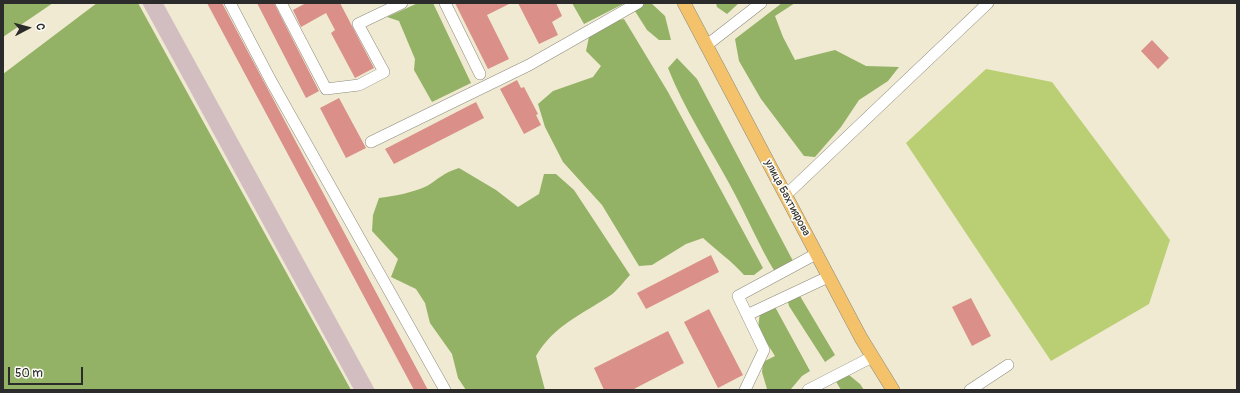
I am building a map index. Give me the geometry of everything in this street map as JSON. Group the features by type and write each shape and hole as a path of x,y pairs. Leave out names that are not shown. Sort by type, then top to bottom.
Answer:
{"main road":[{"name":"улица Бахтиярова","path":"684,3 828,277 872,357 893,390"}],"street":[{"path":"230,3 275,88 445,390"},
{"path":"281,3 326,89 359,85 384,72 358,24 402,3"},
{"path":"445,3 480,74"},
{"path":"372,142 529,65 638,3"},
{"path":"707,45 761,3"},
{"path":"786,195 988,3"},
{"path":"745,390 764,350 738,296 816,254"},
{"path":"747,315 828,277"},
{"path":"808,390 872,357"},
{"path":"970,390 1008,365"}],"shaded area":[{"path":"142,3 163,3 375,390 354,390"}],"green space":[{"path":"3,3 53,3 3,37"},
{"path":"97,3 138,3 351,390 3,390 3,74"},
{"path":"418,3 433,3 471,83 432,102 414,70 415,59 399,21 387,17"},
{"path":"572,3 625,3 584,24"},
{"path":"641,3 651,3 665,16 671,40 659,40 647,30 633,8"},
{"path":"716,3 739,3 727,14 717,7"},
{"path":"782,3 795,3 775,16 783,37 795,60 835,50 866,66 899,67 888,81 859,100 841,127 815,157 804,156 761,99 739,61 735,39"},
{"path":"624,19 668,92 763,268 754,275 744,275 703,238 686,244 652,265 639,266 602,205 563,162 545,127 538,104 553,91 593,77 601,66 586,51 589,37 606,23"},
{"path":"677,58 697,79 793,261 775,272 736,196 689,113 674,83 668,68"},
{"path":"986,69 1052,82 1170,240 1149,304 1051,361 906,143"},
{"path":"459,168 496,190 518,207 539,194 544,174 556,174 574,190 630,275 614,293 560,328 543,345 536,356 545,390 466,390 458,378 452,354 430,323 425,303 416,289 391,277 398,259 372,231 373,215 379,198 415,191"},
{"path":"800,296 835,355 825,362 789,306 787,298"},
{"path":"774,305 810,371 802,376 791,389 788,390 767,389 762,372 763,362 775,356 758,329 760,312"},
{"path":"849,375 860,384 864,390 841,390 834,378"}],"building":[{"path":"207,3 222,3 428,390 414,390"},
{"path":"257,3 274,3 319,91 306,98"},
{"path":"306,3 340,3 374,68 355,78 331,33 335,30 326,13 301,27 293,10"},
{"path":"455,3 511,3 487,15 509,59 488,69"},
{"path":"518,3 556,3 562,16 552,22 558,35 539,44"},
{"path":"1152,40 1169,58 1158,69 1141,51"},
{"path":"517,80 521,88 524,87 538,114 536,115 541,125 524,134 500,89"},
{"path":"339,98 366,148 346,158 320,108"},
{"path":"476,102 484,118 394,164 385,149"},
{"path":"711,255 719,272 646,309 637,293"},
{"path":"971,298 991,336 972,346 952,307"},
{"path":"709,309 743,375 718,388 684,322"},
{"path":"668,331 684,363 632,390 604,390 594,368"}]}
